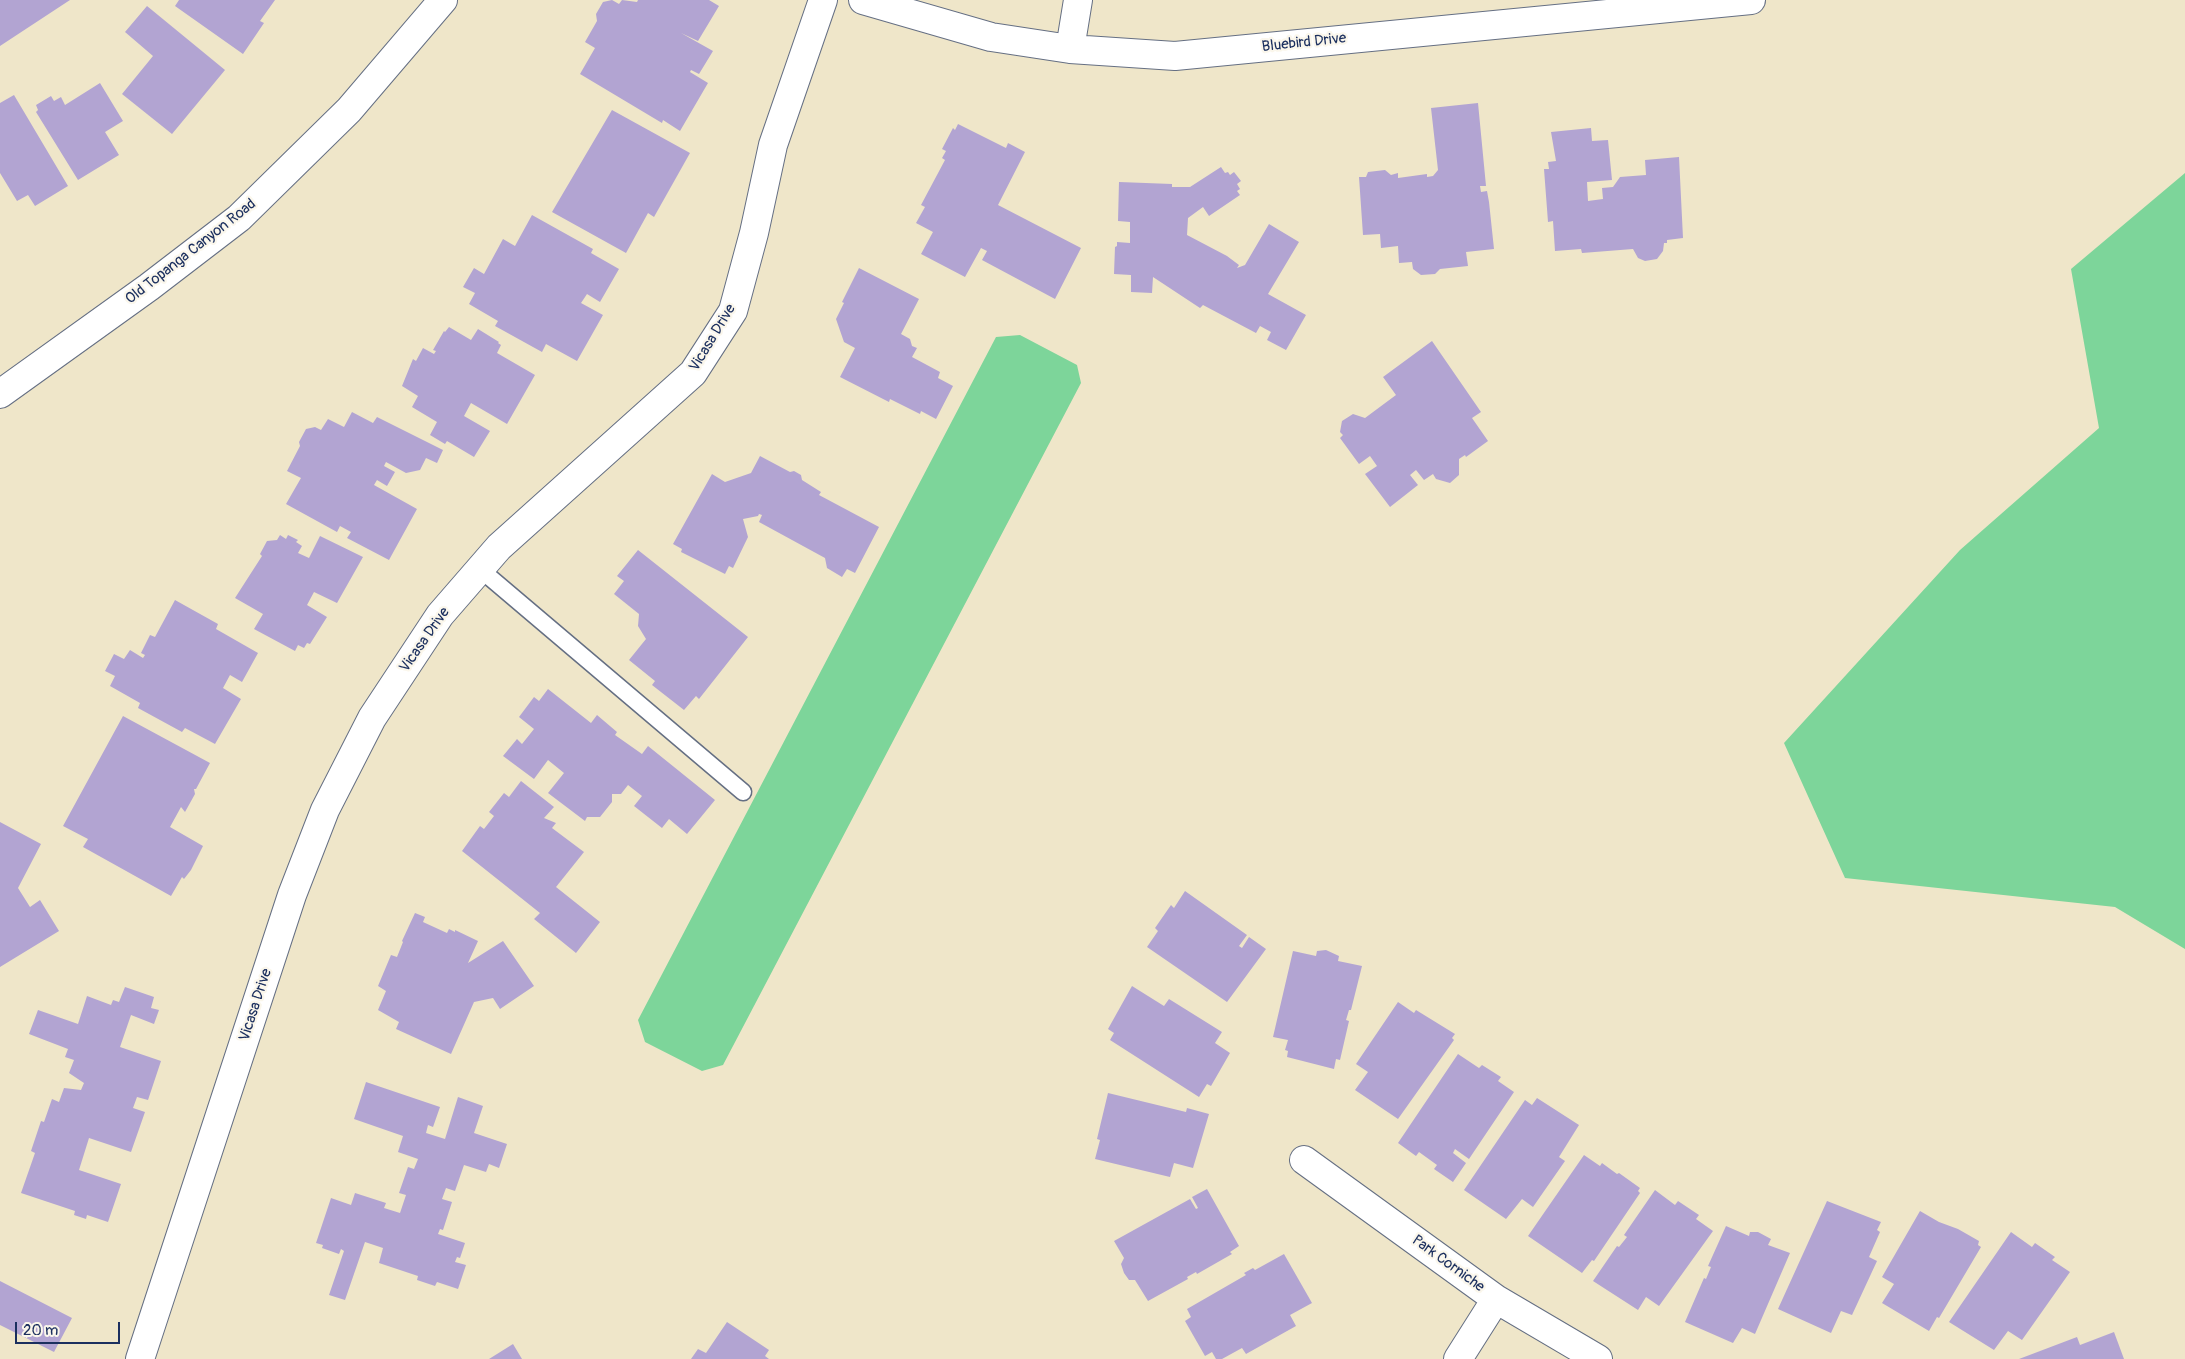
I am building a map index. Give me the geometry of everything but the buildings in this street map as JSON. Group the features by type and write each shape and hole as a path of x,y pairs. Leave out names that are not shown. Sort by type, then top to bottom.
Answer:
{"street":[{"name":"Old Topanga Canyon Road","path":"0,394 149,287 239,218 349,110 443,0"},
{"name":"Vicasa Drive","path":"140,1359 292,895 324,810 377,710 440,615 499,547 693,373 733,311 754,233 773,145 823,0"},
{"name":"Bluebird Drive","path":"863,0 991,37 1070,49 1175,56 1751,0"},
{"path":"1070,49 1078,0"},
{"name":"Park Corniche","path":"1304,1160 1496,1299 1598,1359"},
{"path":"1458,1359 1496,1299"}],"lane":[{"path":"480,569 743,792"}],"green space":[{"path":"2185,173 2185,949 2115,907 1845,878 1784,743 1960,550 2099,428 2071,269"},
{"path":"1020,335 1077,365 1081,383 723,1065 702,1071 645,1042 638,1020 996,337"}]}
